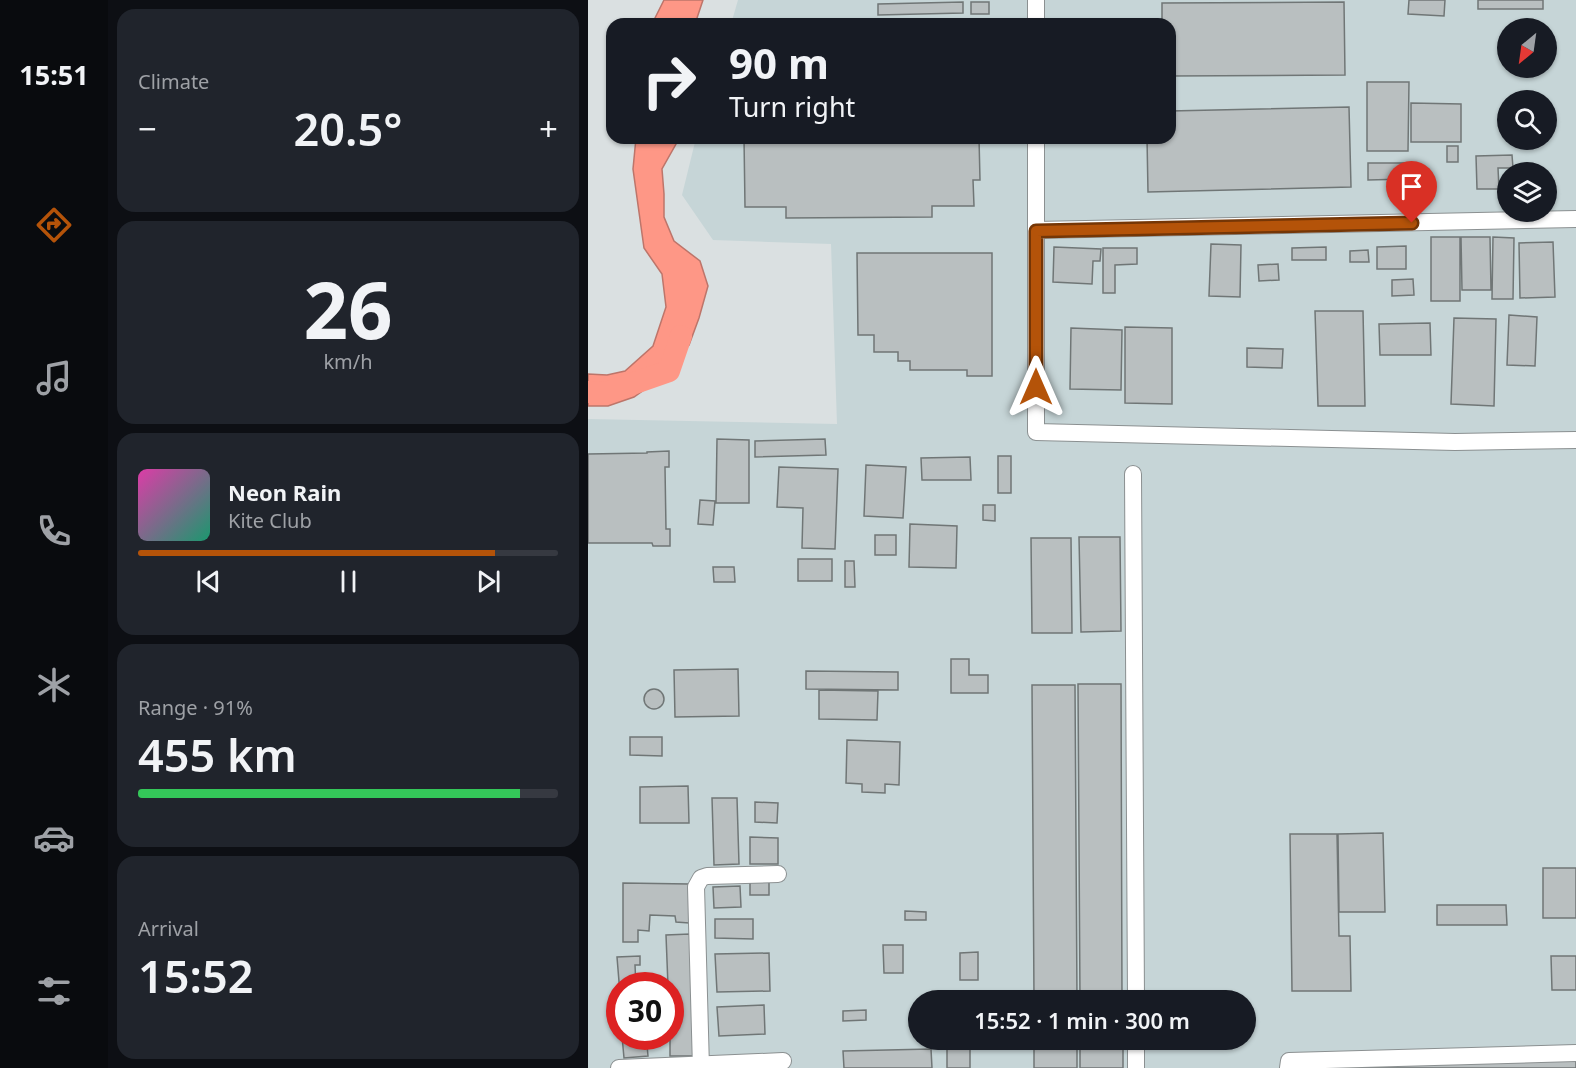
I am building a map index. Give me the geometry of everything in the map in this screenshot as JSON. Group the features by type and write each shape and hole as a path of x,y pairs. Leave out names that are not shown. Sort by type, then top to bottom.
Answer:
{"street":[{"path":"1036,0 1036,18"},
{"path":"1036,144 1036,432 1455,442 1576,440"},
{"path":"1036,231 1576,219"},
{"path":"1133,474 1136,990"},
{"path":"701,1066 696,887 701,878 707,876 778,874"},
{"path":"1136,1050 1136,1068"},
{"path":"1288,1068 1289,1061 1576,1053"},
{"path":"619,1068 783,1061"}],"shaded area":[{"path":"664,0 703,0 697,18 655,18"},
{"path":"738,0 1576,0 1576,1068 588,1068 588,419 837,424 831,244 713,240 682,195 695,144 1176,144 1176,18 733,18"},
{"path":"635,144 676,144 662,169 664,217 674,241 700,261 708,286 689,345 658,380 634,397 608,406 588,406 588,374 607,375 625,371 653,346 666,307 662,274 644,248 633,169"}],"building":[{"path":"1409,0 1445,0 1444,16 1408,14"},
{"path":"1478,0 1543,0 1543,9 1478,9"},
{"path":"963,2 963,13 878,15 878,4"},
{"path":"971,2 989,2 989,14 971,14"},
{"path":"1344,2 1345,75 1176,76 1176,18 1162,18 1162,3"},
{"path":"1367,82 1409,82 1408,151 1367,151"},
{"path":"1411,103 1461,104 1461,142 1411,142"},
{"path":"1349,107 1351,187 1148,192 1147,144 1176,144 1176,111"},
{"path":"744,144 979,144 980,180 973,180 974,206 932,206 932,217 786,218 786,207 745,207"},
{"path":"1447,146 1458,146 1458,162 1447,162"},
{"path":"1512,155 1513,162 1497,162 1497,189 1477,189 1476,156"},
{"path":"1368,163 1406,163 1406,179 1368,180"},
{"path":"1431,237 1460,237 1460,301 1431,301"},
{"path":"1461,237 1490,237 1491,290 1462,290"},
{"path":"1493,237 1514,238 1513,299 1492,299"},
{"path":"1553,242 1555,297 1520,298 1519,243"},
{"path":"1211,244 1241,245 1240,297 1209,296"},
{"path":"1406,246 1406,269 1377,269 1377,247"},
{"path":"1054,247 1101,249 1100,261 1093,261 1092,284 1053,282"},
{"path":"1326,247 1326,260 1292,260 1292,248"},
{"path":"1103,248 1137,248 1137,264 1115,265 1115,293 1103,293"},
{"path":"1368,250 1369,262 1350,262 1350,251"},
{"path":"857,253 992,253 992,376 967,376 967,370 910,370 910,361 898,361 898,352 874,352 874,335 858,335"},
{"path":"1278,264 1279,280 1259,281 1258,265"},
{"path":"1413,279 1414,295 1392,296 1392,280"},
{"path":"1315,311 1363,311 1365,406 1318,406"},
{"path":"1509,315 1537,317 1535,366 1507,365"},
{"path":"1454,318 1496,319 1494,406 1451,404"},
{"path":"1430,323 1431,355 1380,355 1379,324"},
{"path":"1125,327 1172,328 1172,404 1125,403"},
{"path":"1071,328 1122,330 1121,390 1070,389"},
{"path":"1247,348 1283,349 1282,368 1247,367"},
{"path":"717,439 749,440 749,503 716,503"},
{"path":"825,439 826,455 755,457 755,441"},
{"path":"669,451 669,467 665,467 666,529 670,529 670,546 653,546 652,543 588,543 588,454"},
{"path":"998,456 1011,456 1011,493 998,493"},
{"path":"970,457 971,480 922,480 921,458"},
{"path":"866,465 906,467 903,518 864,516"},
{"path":"779,467 838,469 835,549 802,548 803,508 777,507"},
{"path":"700,500 715,501 713,525 698,524"},
{"path":"983,505 995,505 995,521 983,520"},
{"path":"910,524 957,526 956,568 909,567"},
{"path":"875,535 896,535 896,555 875,555"},
{"path":"1079,537 1120,537 1121,631 1081,632"},
{"path":"1031,538 1071,538 1072,633 1032,633"},
{"path":"798,559 832,559 832,581 798,581"},
{"path":"845,561 854,561 855,587 845,587"},
{"path":"713,567 734,567 735,582 714,582"},
{"path":"951,659 969,659 969,675 988,675 988,693 951,693"},
{"path":"738,669 739,716 675,717 674,670"},
{"path":"806,671 898,672 898,690 806,689"},
{"path":"1078,684 1121,684 1122,990 1080,990"},
{"path":"1032,685 1075,685 1077,990 1034,990"},
{"path":"654,689 661,692 664,699 661,706 654,709 647,706 644,699 647,692"},
{"path":"819,690 878,691 877,720 819,719"},
{"path":"630,737 662,737 662,756 630,755"},
{"path":"847,740 900,742 899,785 885,784 885,793 862,792 862,784 846,783"},
{"path":"688,786 689,823 640,823 640,787"},
{"path":"712,798 737,798 739,864 714,865"},
{"path":"755,802 778,803 777,823 755,822"},
{"path":"1383,833 1385,912 1339,912 1338,834"},
{"path":"1290,834 1337,834 1339,936 1350,936 1351,991 1292,991"},
{"path":"750,837 778,838 778,864 750,864"},
{"path":"1543,868 1576,868 1576,918 1543,918"},
{"path":"750,881 769,881 769,895 750,895"},
{"path":"623,883 689,884 689,923 676,922 675,916 650,915 649,931 638,930 638,942 623,942"},
{"path":"740,886 741,907 714,908 713,887"},
{"path":"1437,905 1506,905 1507,925 1437,925"},
{"path":"905,911 926,912 926,920 905,920"},
{"path":"715,919 753,919 753,939 715,938"},
{"path":"690,934 694,1056 670,1056 670,1050 684,1050 684,972 667,972 666,935"},
{"path":"883,945 903,945 903,973 884,973"},
{"path":"978,952 978,980 960,980 960,953"},
{"path":"769,953 770,991 717,992 715,954"},
{"path":"640,956 640,965 635,965 635,972 618,972 617,957"},
{"path":"1551,956 1576,956 1576,990 1552,990"},
{"path":"764,1005 765,1034 719,1036 717,1007"},
{"path":"866,1010 866,1020 843,1021 843,1011"},
{"path":"623,1050 647,1050 648,1056 624,1058"},
{"path":"931,1050 932,1068 844,1068 843,1051"},
{"path":"947,1050 970,1050 970,1068 947,1068"},
{"path":"1034,1050 1077,1050 1077,1068 1034,1068"},
{"path":"1080,1050 1123,1050 1123,1068 1080,1068"},
{"path":"1576,1061 1576,1068 1302,1068 1302,1063"}],"waterway":[{"path":"588,392 606,393 669,371 681,336"}],"route":[{"path":"1036,387 1036,231 1412,223"}]}
